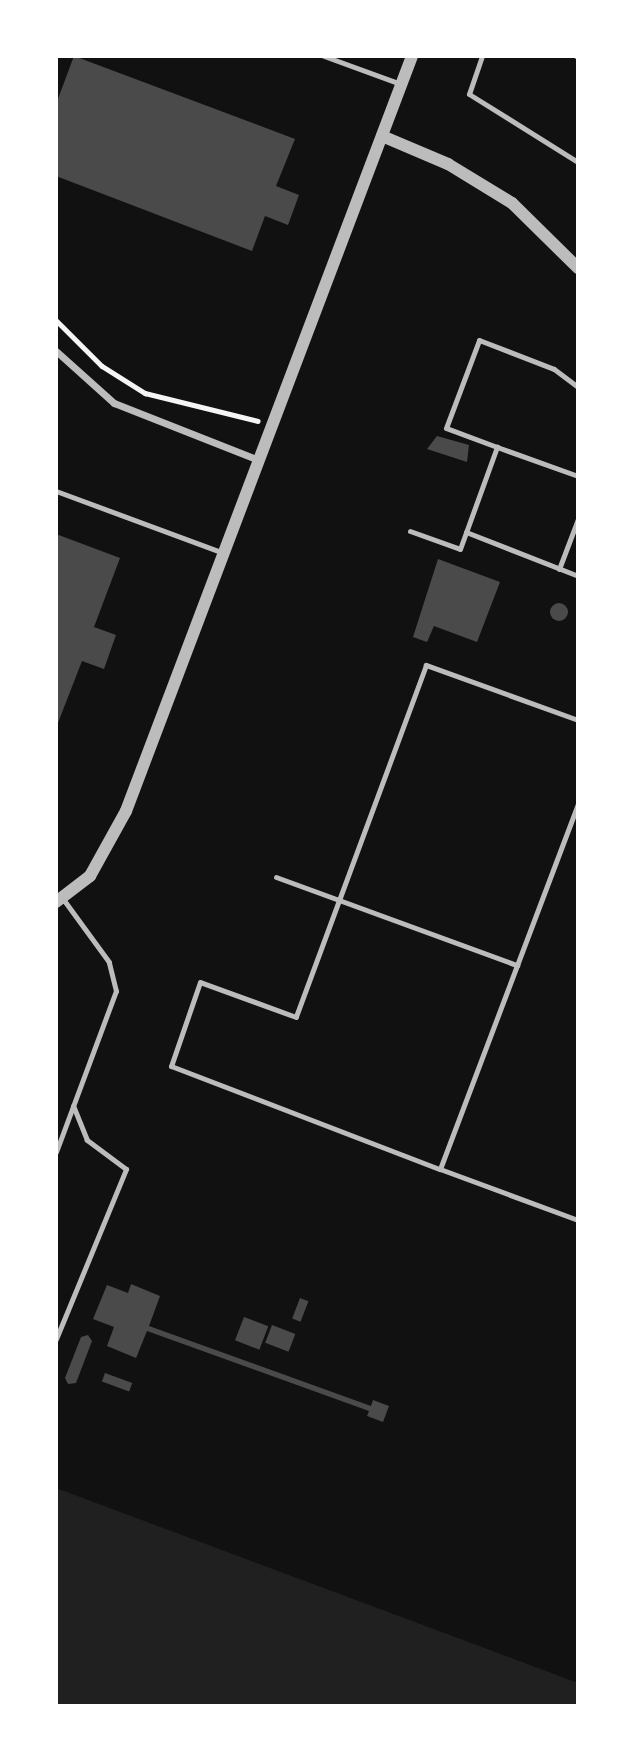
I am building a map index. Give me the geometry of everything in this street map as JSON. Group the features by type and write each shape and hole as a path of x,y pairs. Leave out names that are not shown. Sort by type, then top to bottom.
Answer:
{"street":[{"path":"59,901 90,876 116,834 412,56"},
{"path":"382,136 503,196 578,268"},
{"path":"56,351 114,403 259,460"}],"lane":[{"path":"324,56 401,84"},
{"path":"482,56 469,94 578,162"},
{"path":"578,387 554,369 480,340 446,428 578,476"},
{"path":"410,531 460,549 497,447"},
{"path":"56,491 224,552"},
{"path":"559,569 578,519"},
{"path":"466,532 578,576"},
{"path":"578,720 426,665 296,1017 200,982 171,1066 578,1220"},
{"path":"440,1169 578,803"},
{"path":"276,877 517,965"},
{"path":"56,1152 116,991 109,962 59,901"},
{"path":"56,1339 126,1169 87,1140 73,1106"}],"path":[{"path":"56,320 102,366 145,393 272,426"}],"shaded area":[{"path":"56,1488 578,1683 578,1706 56,1706"}],"building":[{"path":"74,56 295,139 276,186 299,195 288,225 265,216 252,251 56,176 56,104"},
{"path":"437,436 469,445 467,462 427,449"},
{"path":"56,534 120,558 94,627 116,635 104,669 82,661 56,728"},
{"path":"438,559 500,582 477,642 434,626 427,642 413,637"},
{"path":"559,603 565,606 568,612 565,618 559,621 553,618 550,612 553,606"},
{"path":"131,1284 160,1296 149,1326 371,1406 373,1400 389,1406 383,1422 367,1416 369,1411 147,1331 136,1358 107,1346 114,1327 93,1319 107,1285 128,1293"},
{"path":"300,1298 308,1301 301,1322 292,1319"},
{"path":"244,1317 268,1326 259,1350 235,1340"},
{"path":"272,1325 295,1334 289,1352 265,1343"},
{"path":"88,1335 92,1341 76,1383 68,1384 65,1378 81,1337"},
{"path":"105,1373 132,1383 129,1391 102,1381"}]}
